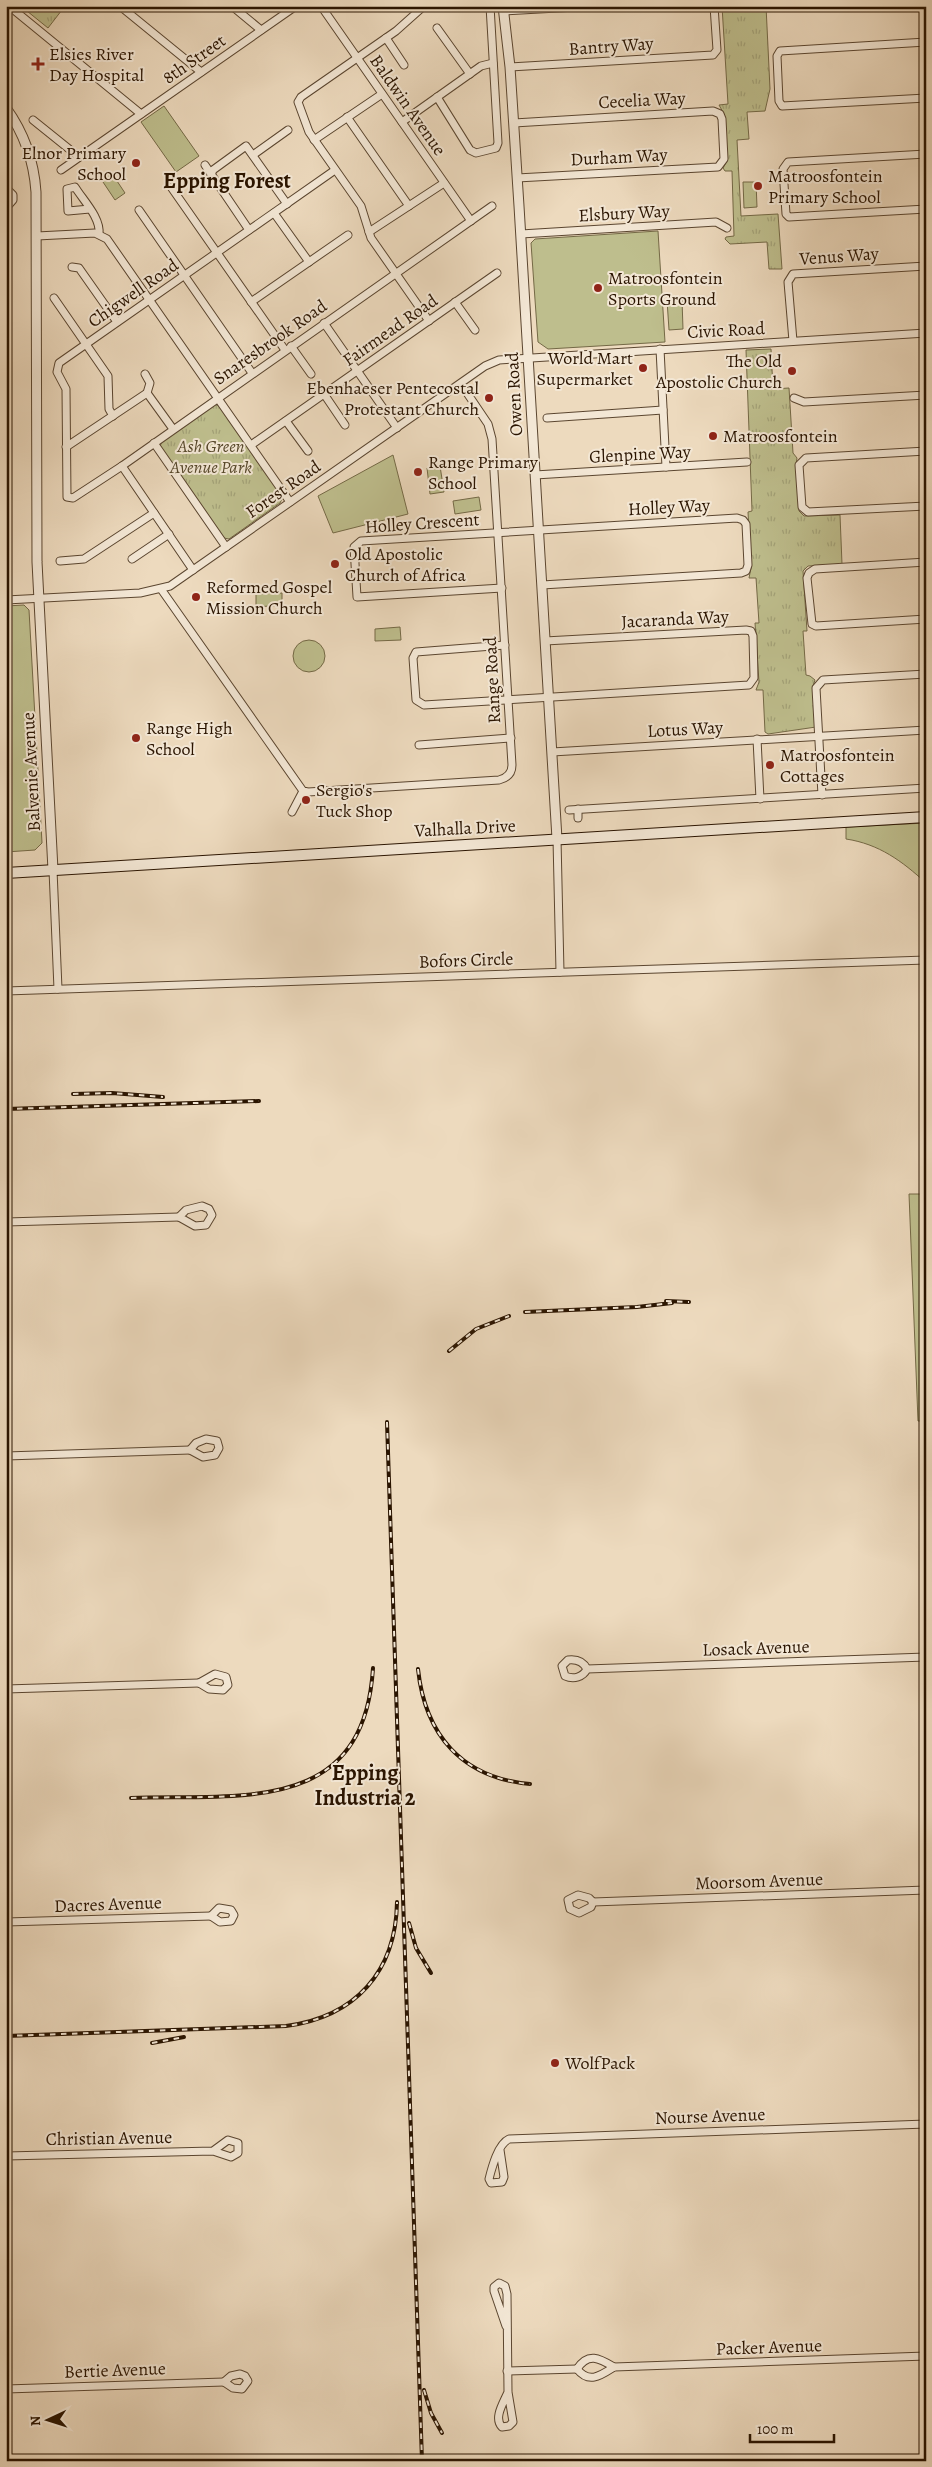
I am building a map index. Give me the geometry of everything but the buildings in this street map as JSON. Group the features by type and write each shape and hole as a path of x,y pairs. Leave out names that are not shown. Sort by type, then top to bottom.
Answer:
{"main road":[{"name":"Valhalla Drive","path":"6,873 926,817"}],"street":[{"path":"9,6 141,114"},
{"path":"120,6 201,72"},
{"path":"232,6 261,30"},
{"name":"8th Street","path":"61,170 296,6"},
{"name":"Baldwin Avenue","path":"321,6 471,221"},
{"path":"424,6 386,38 299,100 298,106 314,140 361,206 369,232 429,321"},
{"path":"437,97 470,150 476,153 493,150 498,143 490,6"},
{"path":"504,9 594,6"},
{"name":"Bantry Way","path":"510,67 713,55 717,50 714,6"},
{"name":"Owen Road","path":"504,9 510,67 521,234 556,839"},
{"path":"437,28 470,74"},
{"path":"386,38 404,65"},
{"path":"926,42 780,51 777,56 781,105 926,98"},
{"path":"402,122 470,74 484,65 493,63"},
{"path":"314,140 382,94"},
{"name":"Balvenie Avenue","path":"6,108 23,136 31,161 36,192 38,598 53,870"},
{"name":"Cecelia Way","path":"514,123 715,111 722,117 724,159 722,164"},
{"path":"347,117 409,206"},
{"path":"33,120 79,157"},
{"path":"252,155 288,130"},
{"path":"211,175 213,170 246,146 287,204"},
{"path":"926,154 786,163 784,168 788,216 926,209"},
{"name":"Durham Way","path":"517,178 718,167 722,164"},
{"path":"205,165 249,230"},
{"name":"Chigwell Road","path":"66,495 66,388 57,374 56,368 59,363 335,170"},
{"path":"369,232 444,182"},
{"path":"171,187 251,302 311,374"},
{"path":"6,188 13,195 8,206"},
{"name":"Snaresbrook Road","path":"66,495 73,498 122,466 217,397 492,206"},
{"path":"90,209 98,223 99,234"},
{"path":"139,210 252,373"},
{"path":"274,213 309,262"},
{"name":"Elsbury Way","path":"521,234 716,222 727,228"},
{"path":"37,236 99,234 107,239 290,502"},
{"path":"251,302 348,235"},
{"name":"Venus Way","path":"792,341 788,282 792,274 926,266"},
{"path":"72,267 79,268 117,322"},
{"name":"Fairmead Road","path":"251,445 497,273"},
{"path":"54,298 108,376 109,409 113,416"},
{"path":"455,302 475,330"},
{"path":"324,323 397,428"},
{"name":"Civic Road","path":"528,357 926,333"},
{"path":"660,349 666,467"},
{"name":"Forest Road","path":"6,600 140,593 161,589 193,570 494,362 528,357"},
{"path":"66,447 147,393 150,383 145,374"},
{"name":"Range Road","path":"303,791 318,792 499,780 507,777 511,771 511,738 491,433 461,384"},
{"path":"147,393 173,429"},
{"path":"324,394 345,425"},
{"path":"794,398 804,402 926,395"},
{"path":"547,418 663,410"},
{"path":"286,421 308,451"},
{"path":"154,443 226,547"},
{"path":"926,451 803,459 800,465 803,510 811,512 926,506"},
{"name":"Glenpine Way","path":"535,475 747,462"},
{"path":"122,466 193,570"},
{"path":"60,561 84,559 154,513"},
{"name":"Holley Way","path":"538,530 737,518 743,520 746,527 748,565 746,570 741,573 542,586"},
{"name":"Holley Crescent","path":"502,588 357,597 354,547 361,541 538,530"},
{"path":"132,559 169,534"},
{"path":"926,562 811,571 808,578 812,624 821,626 926,619"},
{"path":"161,589 303,791 292,812"},
{"name":"Jacaranda Way","path":"545,641 749,630 753,636 754,678 749,685 548,697"},
{"path":"505,645 421,650 414,653 412,658 415,698 419,704 548,697"},
{"path":"822,795 816,688 819,682 823,680 926,674"},
{"name":"Lotus Way","path":"552,752 926,730"},
{"path":"420,745 511,738"},
{"path":"756,740 760,798"},
{"path":"569,810 926,788"},
{"path":"578,809 578,818"},
{"path":"556,839 560,972"},
{"path":"53,870 58,989"},
{"name":"Bofors Circle","path":"6,991 926,960"},
{"path":"6,1222 179,1217"},
{"path":"6,1456 190,1450"},
{"name":"Losack Avenue","path":"587,1669 926,1657"},
{"path":"6,1689 198,1683"},
{"name":"Moorsom Avenue","path":"593,1902 926,1890"},
{"name":"Dacres Avenue","path":"6,1922 211,1916"},
{"name":"Nourse Avenue","path":"500,2150 503,2142 514,2138 926,2124"},
{"name":"Christian Avenue","path":"6,2156 213,2150"},
{"path":"506,2326 494,2291 494,2286 498,2283 505,2286 507,2294 508,2392"},
{"name":"Packer Avenue","path":"508,2371 577,2369 586,2377 592,2379 614,2367 926,2356"},
{"name":"Packer Avenue","path":"577,2369 586,2358 591,2357 614,2367"},
{"name":"Bertie Avenue","path":"6,2389 224,2382"}],"green space":[{"path":"31,6 65,6 48,28 27,11"},
{"path":"722,6 766,6 770,89 765,111 747,112 749,139 737,140 741,216 778,214 782,269 769,269 767,242 730,244 725,239 726,237 734,236 732,171 725,171 723,168 727,161 724,114 719,105 728,104"},
{"path":"164,106 199,156 176,172 141,122"},
{"path":"111,172 125,193 115,200 101,179"},
{"path":"743,182 756,182 757,207 744,208"},
{"name":"Matroosfontein Sports Ground","path":"658,231 665,342 548,349 538,342 531,243 535,239"},
{"path":"667,300 682,300 683,329 669,330"},
{"path":"771,349 773,389 789,388 793,453 797,458 799,511 804,516 840,515 842,564 808,566 803,571 807,631 803,631 806,675 815,680 813,686 816,727 768,734 765,732 763,690 756,690 759,682 755,623 759,623 756,578 749,578 751,568 748,512 752,511 746,350"},
{"name":"Ash Green Avenue Park","path":"214,404 220,406 283,497 280,503 229,539 224,538 160,447 162,440"},
{"path":"393,455 408,514 333,533 318,496"},
{"path":"440,466 444,492 430,494 427,468"},
{"path":"479,497 481,510 455,514 453,501"},
{"path":"282,593 282,605 256,607 256,594"},
{"path":"24,605 29,610 42,843 35,850 6,852 6,606"},
{"path":"400,627 401,640 375,641 375,629"},
{"path":"309,640 315,641 320,645 324,650 324,662 320,667 315,671 309,672 303,671 298,667 294,662 293,656 294,650 298,645 303,641"},
{"path":"926,823 926,883 899,861 879,849 858,841 846,839 846,827"},
{"path":"909,1194 926,1194 926,1421 918,1421"}],"railway":[{"path":"73,1094 112,1093 163,1097"},
{"path":"6,1109 259,1101"},
{"path":"666,1301 689,1302"},
{"path":"525,1312 637,1307 672,1303"},
{"path":"449,1351 476,1329 509,1316"},
{"path":"387,1422 422,2461"},
{"path":"131,1798 214,1797 253,1794 289,1787 321,1773 347,1750 364,1716 373,1668"},
{"path":"418,1669 422,1693 429,1714 439,1733 451,1749 485,1773 506,1780 530,1784"},
{"path":"6,2036 286,2026 311,2021 332,2013 351,2001 367,1987 380,1970 389,1950 395,1927 397,1902"},
{"path":"409,1923 416,1948 431,1973"},
{"path":"152,2043 184,2037"},
{"path":"424,2390 431,2413 442,2433"}],"place":[{"name":"Elsies River Day Hospital","path":"38,64"},
{"name":"Elnor Primary School","path":"136,163"},
{"name":"Matroosfontein Primary School","path":"758,186"},
{"name":"Matroosfontein Sports Ground","path":"598,288"},
{"name":"World Mart Supermarket","path":"643,368"},
{"name":"The Old Apostolic Church","path":"792,371"},
{"name":"Ebenhaeser Pentecostal Protestant Church","path":"489,398"},
{"name":"Matroosfontein","path":"713,436"},
{"name":"Range Primary School","path":"418,472"},
{"name":"Old Apostolic Church of Africa","path":"335,564"},
{"name":"Reformed Gospel Mission Church","path":"196,597"},
{"name":"Range High School","path":"136,738"},
{"name":"Matroosfontein Cottages","path":"770,765"},
{"name":"Sergio's Tuck Shop","path":"306,800"},
{"name":"WolfPack","path":"555,2063"}],"district":[{"name":"Epping Forest","path":"227,180"},
{"name":"Epping Industria 2","path":"365,1784"}]}
